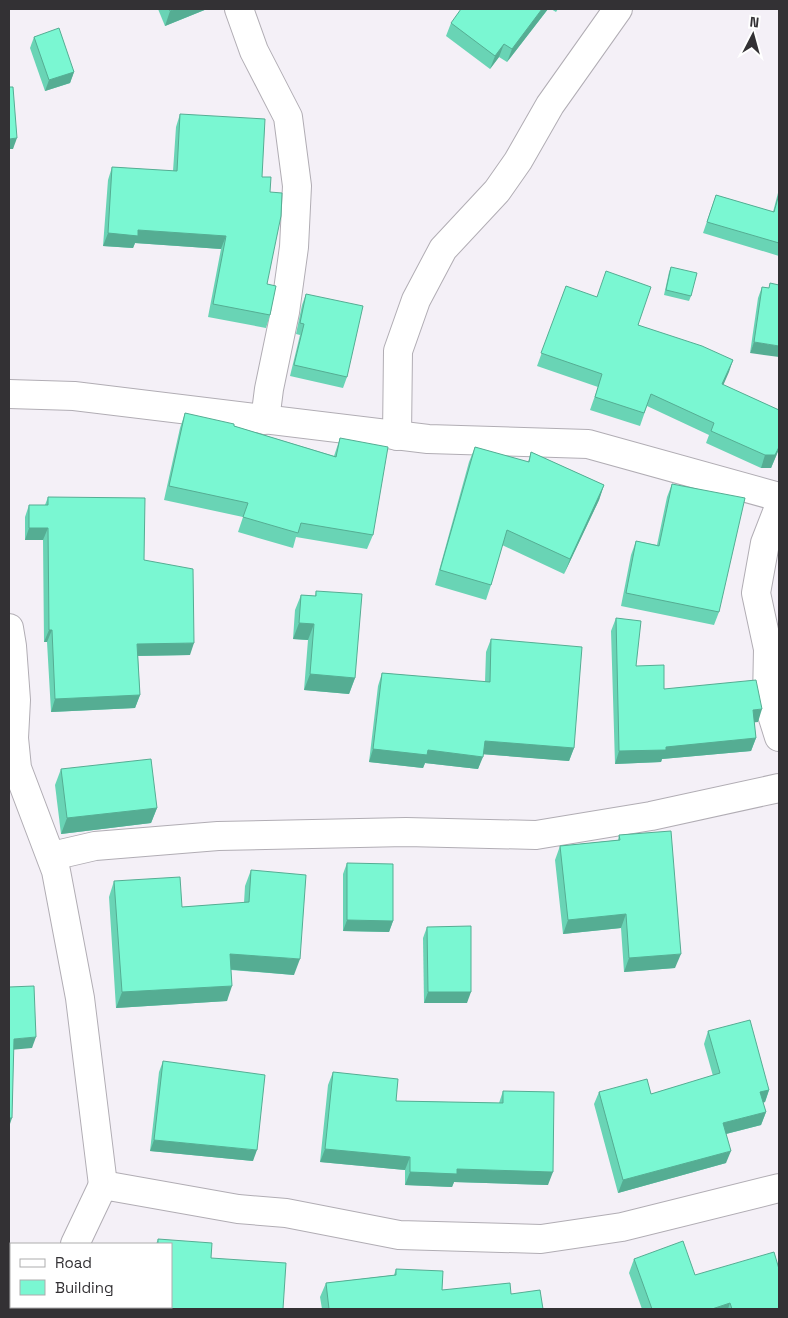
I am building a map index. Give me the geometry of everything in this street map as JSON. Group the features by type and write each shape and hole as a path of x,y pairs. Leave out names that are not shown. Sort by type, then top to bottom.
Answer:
{"street":[{"path":"239,9 254,51 288,117 297,186 294,247 289,284 268,388 265,420"},
{"path":"397,436 398,352 416,300 443,249 497,191 518,161 550,105 618,9"},
{"path":"9,394 74,396 397,436 588,444 779,497"},
{"path":"779,507 765,543 756,593 768,649 767,699 779,737"},
{"path":"9,628 15,691 14,738 20,802 52,856 80,998 103,1185 75,1243"},
{"path":"52,856 95,846 218,836 406,832 536,835 650,816 779,788"},
{"path":"103,1185 238,1209 286,1213 399,1235 541,1238 622,1227 779,1188"}],"building":[{"path":"461,9 542,9 512,49 504,44 495,56 451,23"},
{"path":"59,28 74,72 49,80 34,37"},
{"path":"9,87 13,87 17,138 9,139"},
{"path":"180,114 265,119 262,177 271,177 270,192 282,193 281,216 267,284 276,286 270,315 213,304 226,236 138,230 138,236 108,233 112,167 177,171"},
{"path":"779,194 779,243 707,222 716,195 774,212"},
{"path":"671,267 697,273 691,296 666,290"},
{"path":"606,271 651,287 638,325 702,346 733,360 722,384 779,410 779,447 775,455 765,455 711,431 714,423 651,394 644,413 595,397 602,374 541,353 566,286 597,297"},
{"path":"770,283 779,285 779,346 754,342 762,287 769,288"},
{"path":"306,294 363,306 347,377 294,365 304,324 300,323"},
{"path":"185,413 234,424 234,426 336,457 340,438 388,447 373,535 301,523 298,533 243,517 248,503 169,486"},
{"path":"475,447 529,462 531,452 604,485 570,559 507,530 491,585 440,570"},
{"path":"672,484 745,498 719,612 626,593 636,541 659,546"},
{"path":"48,497 145,498 144,560 193,569 194,643 137,644 140,695 55,699 52,630 49,630 48,528 29,528 29,505 48,505"},
{"path":"316,591 362,594 355,678 310,674 314,624 299,623 301,595 316,596"},
{"path":"616,618 641,621 636,666 664,665 664,689 756,680 762,709 753,710 756,738 666,747 666,750 619,751"},
{"path":"491,639 582,647 574,748 485,741 483,757 428,750 427,755 373,749 382,673 490,682"},
{"path":"151,759 157,808 67,818 61,769"},
{"path":"671,831 681,954 629,958 626,914 568,920 560,846 620,840 619,835"},
{"path":"347,863 393,864 393,921 347,920"},
{"path":"251,870 306,875 300,959 230,954 232,986 122,992 114,881 180,877 182,907 249,902"},
{"path":"471,926 471,992 428,992 427,927"},
{"path":"34,986 36,1037 14,1039 12,1118 9,1118 9,987"},
{"path":"750,1020 769,1090 760,1092 766,1112 723,1123 731,1151 623,1180 599,1092 647,1079 651,1094 720,1073 708,1031"},
{"path":"163,1061 265,1075 257,1150 154,1140"},
{"path":"333,1072 398,1079 396,1101 503,1103 503,1091 554,1092 553,1172 457,1169 457,1174 410,1172 410,1157 325,1149"},
{"path":"158,1239 212,1243 211,1258 286,1263 283,1309 154,1309 172,1308 172,1243 158,1243"},
{"path":"683,1241 695,1275 774,1252 779,1269 779,1309 732,1309 730,1303 712,1309 652,1309 634,1259"},
{"path":"10,1247 10,1308 16,1309 9,1309"},
{"path":"396,1269 443,1271 442,1290 510,1283 511,1294 540,1290 543,1309 329,1309 326,1283 396,1275"}]}
